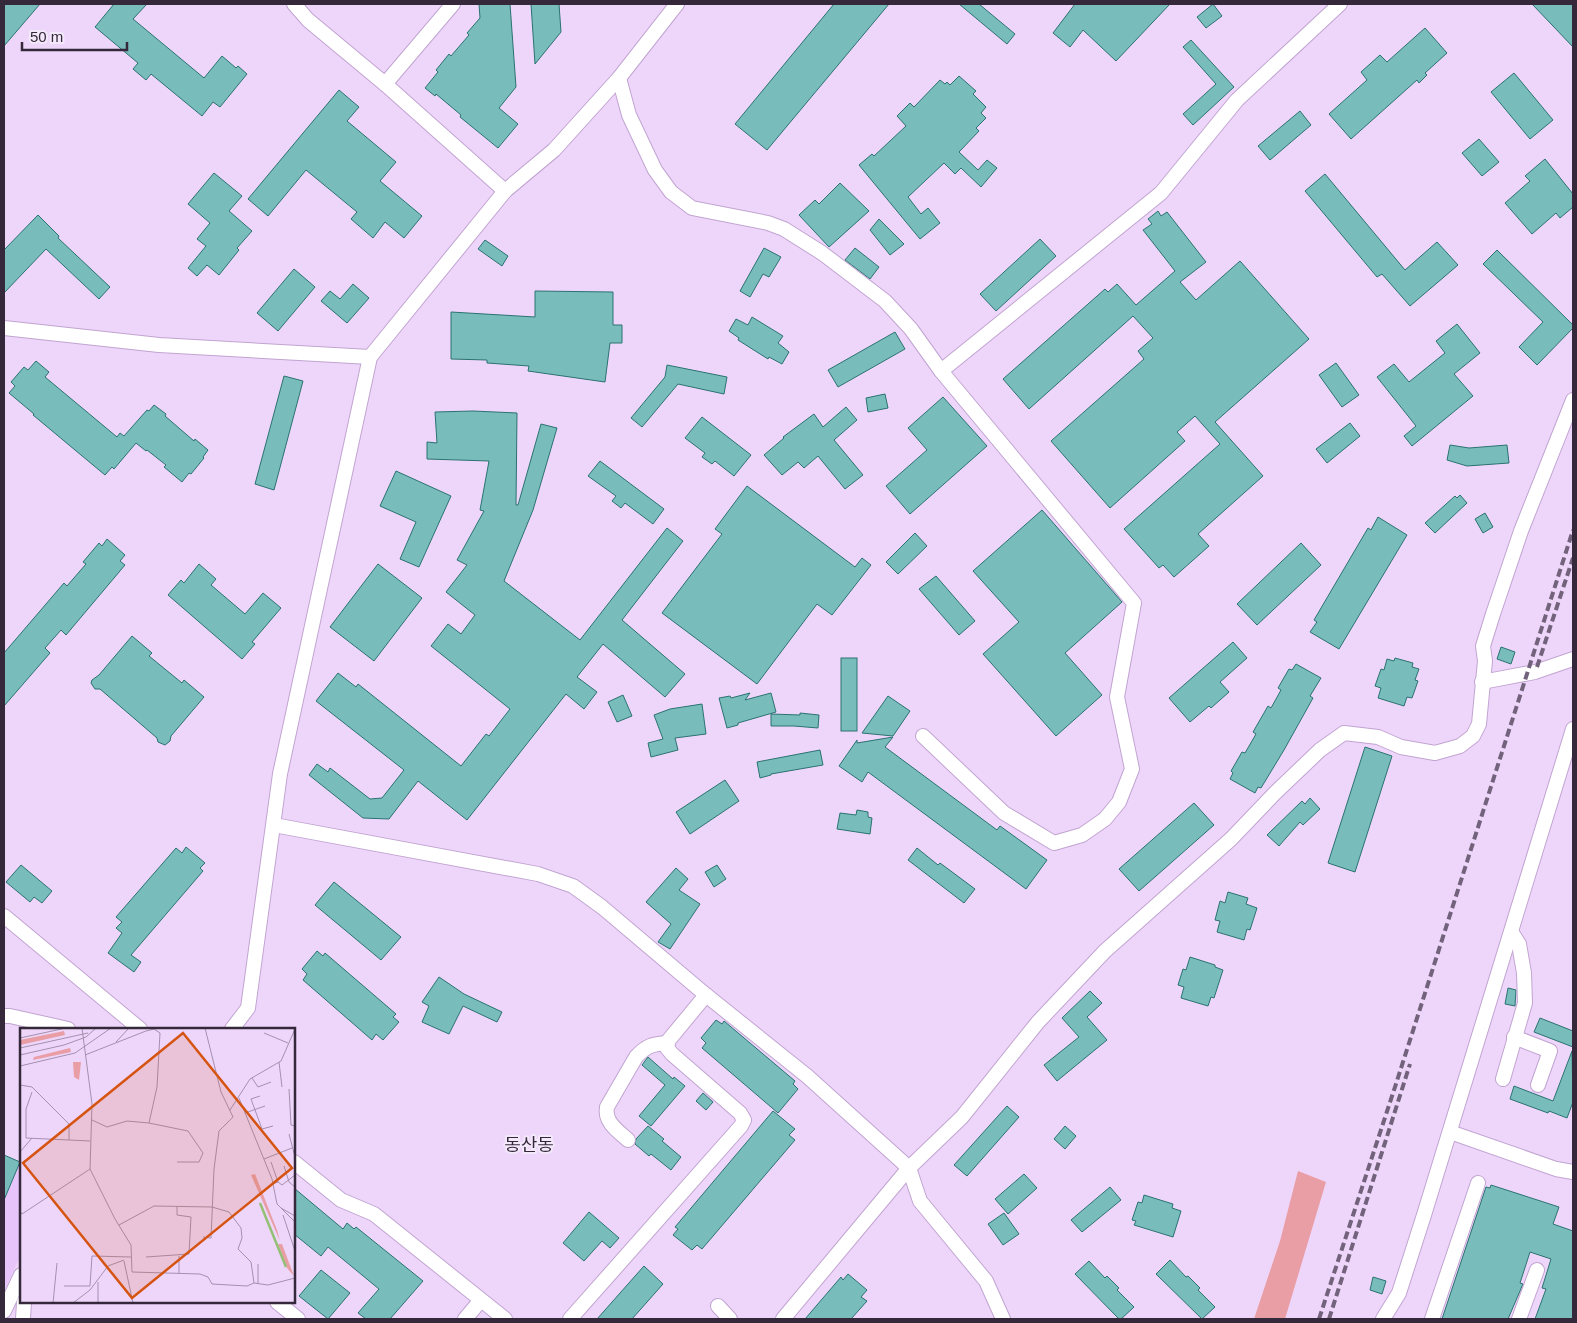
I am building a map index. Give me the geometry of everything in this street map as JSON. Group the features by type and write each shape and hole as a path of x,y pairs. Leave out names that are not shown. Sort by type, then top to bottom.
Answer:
{"street":[{"path":"294,4 308,20 386,84 505,191"},
{"path":"386,84 453,4"},
{"path":"233,1028 248,1008 280,774 370,357 505,191 554,150 619,78 678,4"},
{"path":"941,371 1161,193 1238,100 1340,4"},
{"path":"619,78 629,115 655,170 671,192 692,208 768,223 784,229 822,253 885,301 911,328 941,371 1134,603 1117,697 1132,769 1120,802 1105,819 1082,835 1054,842 1004,813 923,736"},
{"path":"4,328 159,345 370,357"},
{"path":"783,1319 909,1168 962,1117 1038,1022 1105,951 1231,839 1320,750 1344,733 1378,738 1401,747 1435,753 1460,746 1473,736 1480,724 1485,660 1483,646 1521,531 1573,400"},
{"path":"1482,682 1535,672 1573,659"},
{"path":"1383,1319 1399,1293 1512,933 1567,774 1573,730"},
{"path":"274,825 538,874 573,886 602,907 706,995 807,1076 909,1168 920,1202 986,1281 1003,1319"},
{"path":"4,916 139,1028"},
{"path":"1503,1078 1525,1003 1524,973 1519,944 1512,933"},
{"path":"570,1319 741,1126 744,1120 740,1113 667,1048 668,1040 706,995"},
{"path":"4,1016 64,1028"},
{"path":"1514,1037 1550,1051 1538,1085"},
{"path":"628,1140 608,1119 607,1107 636,1057 643,1050 654,1044 668,1043"},
{"path":"1450,1132 1556,1169 1573,1172"},
{"path":"295,1163 341,1200 374,1214 505,1319"},
{"path":"1432,1319 1478,1183"},
{"path":"1518,1319 1537,1270"},
{"path":"4,1311 20,1277"},
{"path":"465,1319 481,1300"},
{"path":"23,1319 24,1303"},
{"path":"278,1303 298,1319"},
{"path":"718,1306 730,1319"}],"shaded area":[{"path":"4,1155 20,1163 20,1257 4,1291"},
{"path":"1298,1171 1326,1182 1285,1319 1254,1319 1280,1241"}],"building":[{"path":"4,4 40,4 4,46"},
{"path":"114,4 147,4 133,19 204,78 222,56 236,68 238,66 247,74 220,107 213,102 202,116 151,74 146,80 133,69 138,63 95,27"},
{"path":"479,4 510,4 516,87 499,108 518,124 498,148 460,117 461,115 436,94 435,96 425,88 438,72 436,70 449,54 451,56 469,35 467,33 480,18"},
{"path":"531,4 559,4 561,32 535,64"},
{"path":"834,4 889,4 767,150 735,124"},
{"path":"959,4 979,4 1015,34 1007,44"},
{"path":"1075,4 1170,4 1116,61 1083,30 1070,47 1053,33"},
{"path":"1213,4 1222,16 1206,28 1197,17"},
{"path":"1532,4 1573,4 1573,47"},
{"path":"1425,28 1447,53 1425,73 1427,75 1419,83 1417,80 1351,139 1329,114 1367,80 1361,72 1380,55 1387,62"},
{"path":"1191,40 1234,87 1193,125 1183,114 1216,84 1183,47"},
{"path":"1514,73 1553,120 1530,139 1491,92"},
{"path":"959,76 976,91 973,94 986,107 981,113 986,118 976,128 979,131 959,152 978,170 987,160 997,168 981,187 961,168 955,174 944,163 908,197 921,214 928,208 940,223 920,239 859,165 872,154 874,156 906,126 897,116 910,103 914,107 940,80 950,85"},
{"path":"339,90 359,107 347,121 396,162 380,181 422,216 404,238 385,222 373,238 351,219 357,212 306,170 268,216 248,199"},
{"path":"1300,111 1311,125 1270,160 1258,146"},
{"path":"1479,139 1499,162 1482,176 1462,153"},
{"path":"1545,159 1573,194 1573,207 1560,218 1556,213 1532,234 1505,203 1530,181 1525,176"},
{"path":"214,173 242,196 229,211 252,231 237,248 239,250 219,275 207,265 197,276 188,268 206,246 197,239 210,223 188,204"},
{"path":"1325,174 1405,270 1437,242 1458,265 1410,306 1382,274 1377,277 1305,191"},
{"path":"840,183 869,211 829,247 799,215 815,200 819,204"},
{"path":"1158,211 1161,216 1167,212 1206,262 1180,282 1196,300 1240,261 1309,339 1215,422 1263,476 1198,534 1209,546 1174,577 1163,565 1159,568 1124,529 1220,444 1195,416 1177,432 1185,441 1110,508 1051,441 1144,359 1138,351 1153,338 1133,316 1029,409 1003,379 1105,289 1108,292 1117,284 1136,305 1175,271 1143,230 1152,224 1148,219"},
{"path":"38,215 59,236 58,238 110,287 99,299 46,249 4,293 4,250"},
{"path":"879,219 904,244 890,255 870,230"},
{"path":"1040,239 1056,256 996,311 980,294"},
{"path":"485,240 508,256 502,266 478,249"},
{"path":"764,248 781,257 769,277 763,274 750,297 740,291"},
{"path":"855,248 879,267 870,279 845,260"},
{"path":"1497,250 1573,325 1573,328 1537,365 1519,347 1543,322 1483,264"},
{"path":"294,269 315,287 278,331 257,313"},
{"path":"353,284 369,298 347,323 321,301 330,291 340,299"},
{"path":"535,291 613,292 613,325 622,325 622,343 610,343 605,382 528,371 529,366 487,363 487,360 451,359 451,312 535,317"},
{"path":"752,317 783,336 778,343 789,352 782,364 769,357 768,359 738,340 739,338 729,331 736,319 748,325"},
{"path":"1457,324 1480,353 1454,374 1473,396 1412,446 1404,436 1416,426 1377,377 1394,364 1409,382 1445,353 1436,341"},
{"path":"895,332 905,349 838,387 828,370"},
{"path":"36,361 49,372 45,377 117,437 120,433 124,436 147,410 149,411 154,405 194,441 195,439 208,450 204,458 182,482 164,467 166,465 136,443 114,469 112,467 105,475 9,393 15,386 11,382 24,367 28,370"},
{"path":"1336,363 1359,395 1342,407 1319,375"},
{"path":"667,365 727,377 724,394 678,384 642,427 631,418 665,377"},
{"path":"284,376 303,381 274,490 255,484"},
{"path":"885,394 888,408 868,412 866,398"},
{"path":"943,397 987,446 910,514 886,486 927,450 908,428"},
{"path":"846,407 857,420 834,440 863,475 845,489 818,456 804,468 798,462 782,475 764,455 783,437 814,414 823,427"},
{"path":"435,412 517,413 516,505 518,505 541,424 557,428 533,510 504,581 580,640 667,528 683,541 622,620 685,674 665,697 603,644 577,677 597,692 584,709 566,694 467,820 418,781 389,819 363,818 309,775 317,764 328,772 330,768 370,799 382,798 404,770 316,701 338,673 356,687 358,684 461,766 486,734 489,736 510,709 431,646 448,624 461,634 475,615 446,592 467,565 457,560 484,511 480,510 489,461 427,459 427,442 437,443"},
{"path":"702,417 751,455 734,476 715,461 712,464 702,457 705,453 685,438"},
{"path":"1350,423 1360,436 1327,463 1316,449"},
{"path":"1450,445 1469,448 1507,445 1509,463 1467,466 1447,460"},
{"path":"600,461 664,509 653,524 625,503 621,508 612,501 616,496 588,476"},
{"path":"396,471 451,496 419,567 400,559 416,522 380,506"},
{"path":"747,486 855,567 862,558 871,565 832,615 817,604 757,684 662,613 722,534 715,529"},
{"path":"1460,495 1467,503 1435,533 1425,523 1455,496 1457,498"},
{"path":"1042,510 1122,602 1065,653 1102,695 1056,736 983,654 1019,622 973,571"},
{"path":"1485,513 1493,527 1483,533 1475,519"},
{"path":"1378,517 1407,535 1339,649 1310,632 1317,622 1314,620 1368,528 1371,530"},
{"path":"915,533 927,546 898,574 886,562"},
{"path":"107,539 125,555 120,561 125,565 66,635 61,630 45,648 50,653 4,706 4,653 64,583 67,586 86,564 83,562 99,543 102,546"},
{"path":"1301,543 1321,565 1257,625 1237,604"},
{"path":"199,564 216,579 211,585 245,614 263,593 281,608 252,642 255,644 242,659 168,595 181,580 184,583"},
{"path":"378,564 422,598 374,661 330,627"},
{"path":"936,576 975,621 959,635 919,589"},
{"path":"132,636 152,653 149,656 182,683 184,680 204,697 165,745 158,742 157,738 100,689 95,689 91,683"},
{"path":"1233,642 1247,658 1220,682 1229,692 1211,708 1209,706 1190,722 1169,698"},
{"path":"1501,647 1515,652 1511,664 1497,659"},
{"path":"841,658 857,658 857,731 841,731"},
{"path":"1395,658 1413,663 1412,667 1419,669 1415,680 1418,681 1412,698 1407,697 1404,706 1378,698 1381,688 1375,686 1381,669 1384,670 1387,659 1394,661"},
{"path":"1296,664 1321,678 1310,696 1313,698 1284,750 1261,788 1258,787 1255,793 1230,779 1233,773 1231,771 1242,752 1245,753 1256,734 1253,732 1268,706 1271,708 1281,690 1278,688 1289,669 1292,670"},
{"path":"750,693 745,700 771,693 776,712 727,728 719,698 730,696 731,698"},
{"path":"623,695 632,716 617,722 608,702"},
{"path":"888,696 910,711 893,736 862,733"},
{"path":"702,704 706,734 675,738 678,750 651,757 648,743 663,739 654,715 670,709"},
{"path":"800,713 819,715 818,728 771,726 771,714 800,715"},
{"path":"893,737 885,747 997,830 1000,826 1047,860 1026,889 868,772 862,782 839,766 857,740 857,743"},
{"path":"1365,747 1392,756 1355,872 1328,863"},
{"path":"820,750 823,765 771,774 760,778 757,762"},
{"path":"725,780 739,801 690,834 676,812"},
{"path":"1310,798 1320,809 1303,825 1300,822 1279,846 1267,835 1302,801 1305,804"},
{"path":"1194,803 1214,825 1139,891 1119,869"},
{"path":"857,810 868,812 868,817 872,818 870,834 837,829 840,813 856,815"},
{"path":"186,847 205,863 200,868 203,871 131,955 141,962 134,972 108,953 122,933 116,928 122,922 116,917 176,848 182,853"},
{"path":"917,848 938,865 940,863 975,889 964,903 908,860"},
{"path":"21,865 52,891 42,903 34,897 30,902 6,882"},
{"path":"717,865 726,879 714,887 705,872"},
{"path":"676,868 688,879 679,890 700,904 670,949 658,942 671,924 646,902"},
{"path":"334,882 401,937 381,960 315,905"},
{"path":"1228,892 1248,898 1246,904 1257,908 1250,930 1247,929 1244,940 1217,932 1220,921 1215,920 1220,901 1225,903"},
{"path":"317,951 323,956 325,953 396,1014 393,1017 399,1022 383,1040 376,1034 372,1040 303,980 307,974 302,969"},
{"path":"1190,957 1215,965 1215,967 1223,970 1214,998 1211,997 1208,1006 1181,998 1184,987 1178,985 1183,969 1186,970"},
{"path":"439,977 464,994 502,1012 497,1022 463,1006 449,1034 422,1022 429,1006 422,1002"},
{"path":"1508,988 1516,990 1515,1006 1505,1004"},
{"path":"1090,991 1102,1003 1087,1017 1107,1040 1057,1081 1044,1065 1079,1037 1062,1018"},
{"path":"1540,1018 1573,1031 1573,1047 1534,1032"},
{"path":"716,1020 722,1024 724,1021 795,1081 793,1084 798,1089 778,1113 702,1048 706,1043 701,1038"},
{"path":"1572,1051 1573,1102 1567,1118 1510,1099 1514,1086 1553,1101"},
{"path":"648,1057 673,1079 674,1077 685,1086 651,1126 639,1116 665,1085 642,1065"},
{"path":"703,1093 713,1102 706,1110 696,1101"},
{"path":"1007,1106 1019,1117 967,1176 954,1165"},
{"path":"773,1111 795,1129 789,1135 795,1140 702,1249 697,1245 692,1250 673,1235 678,1229 675,1227"},
{"path":"648,1126 681,1157 671,1170 651,1154 649,1156 635,1144 636,1139"},
{"path":"1065,1126 1076,1136 1065,1149 1054,1139"},
{"path":"4,1155 20,1162 4,1200"},
{"path":"1024,1174 1037,1188 1008,1214 995,1199"},
{"path":"1491,1185 1559,1207 1553,1224 1573,1231 1573,1319 1535,1319 1546,1289 1542,1288 1551,1259 1530,1252 1520,1283 1523,1284 1508,1319 1442,1319 1486,1187 1490,1188"},
{"path":"1110,1187 1121,1200 1082,1232 1071,1220"},
{"path":"295,1189 343,1229 347,1223 354,1229 356,1227 423,1281 390,1319 366,1319 358,1313 379,1289 328,1247 321,1256 295,1235"},
{"path":"1144,1195 1173,1204 1172,1208 1181,1211 1173,1237 1134,1225 1136,1221 1132,1220 1138,1202 1142,1203"},
{"path":"589,1212 619,1238 610,1248 602,1241 584,1261 563,1243"},
{"path":"1004,1213 1019,1234 1003,1245 988,1224"},
{"path":"1170,1260 1186,1277 1188,1276 1200,1288 1198,1290 1215,1307 1202,1319 1156,1274"},
{"path":"1089,1261 1105,1278 1107,1276 1119,1288 1117,1290 1134,1307 1121,1319 1075,1274"},
{"path":"644,1266 663,1284 632,1319 597,1319"},
{"path":"321,1270 350,1293 328,1319 299,1296"},
{"path":"848,1274 867,1290 861,1297 867,1301 851,1319 805,1319 841,1277 843,1280"},
{"path":"1373,1277 1386,1281 1382,1294 1370,1290"}],"railway":[{"path":"1319,1319 1573,530"},
{"path":"1537,667 1573,558"},
{"path":"1329,1319 1410,1064"}],"district":[{"name":"동산동","path":"529,1145"}]}
